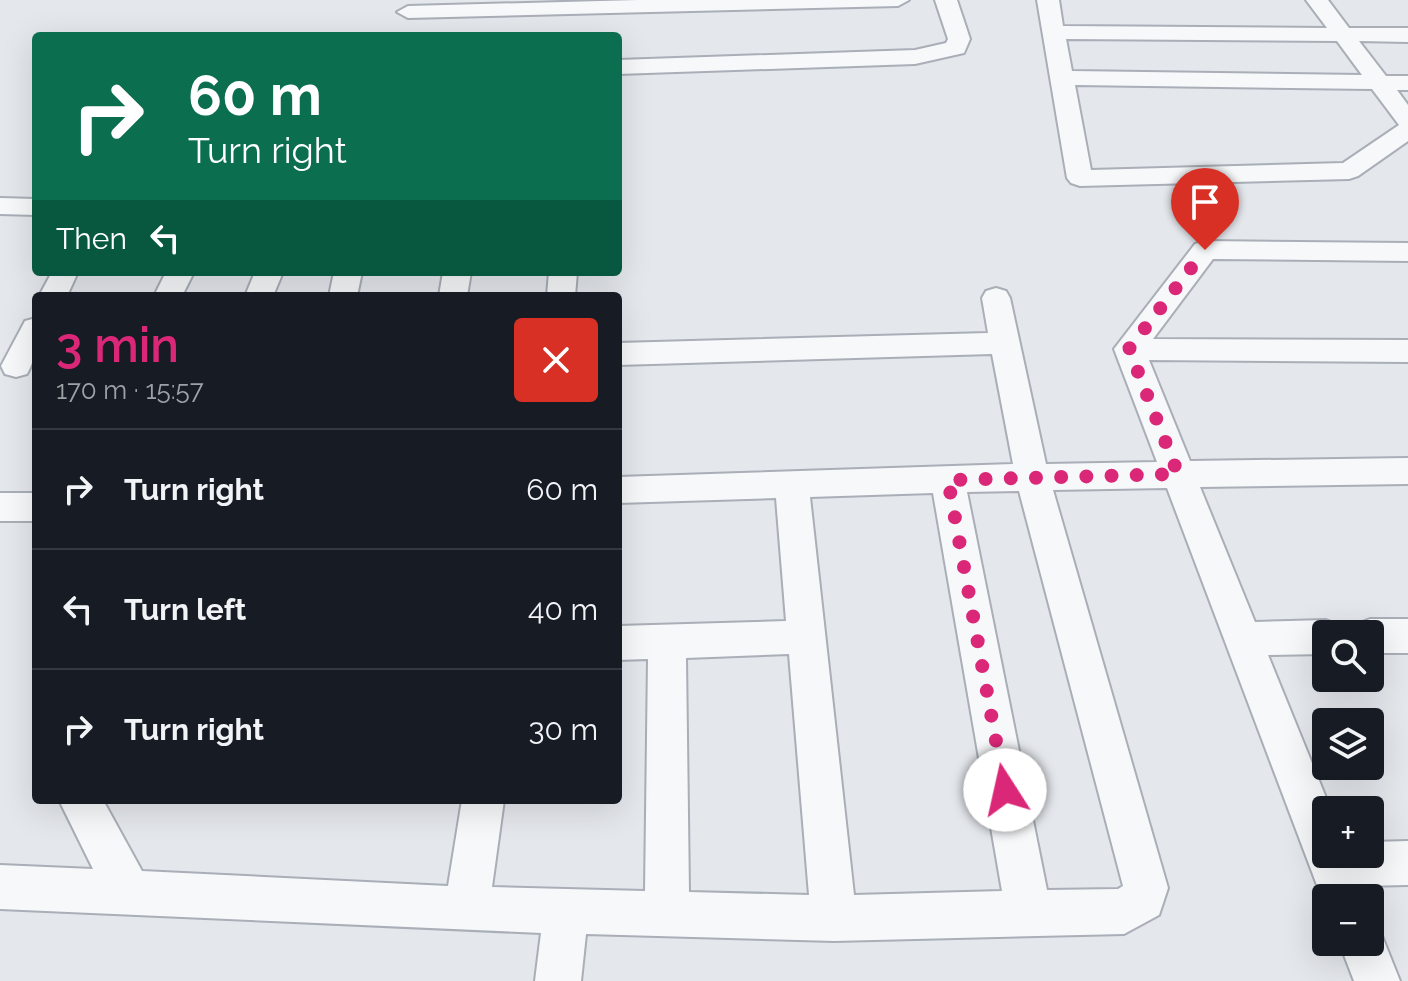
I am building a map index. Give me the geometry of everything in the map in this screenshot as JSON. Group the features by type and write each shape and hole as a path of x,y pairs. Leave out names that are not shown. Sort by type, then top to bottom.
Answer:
{"street":[{"path":"405,32 408,6 898,0"},
{"path":"622,67 915,57 946,52 956,48 959,39 946,0"},
{"path":"1048,0 1080,178 1349,171 1408,130"},
{"path":"1317,0 1408,121"},
{"path":"1054,32 1408,35"},
{"path":"1062,78 1408,83"},
{"path":"0,206 32,207"},
{"path":"1129,349 1205,250 1408,252"},
{"path":"0,887 467,909 834,918 1124,911 1143,899 1146,888 1032,477 996,298"},
{"path":"17,366 32,336"},
{"path":"622,354 1006,343"},
{"path":"1129,349 1408,351"},
{"path":"1129,349 1312,816"},
{"path":"622,490 1032,477 1408,471"},
{"path":"948,480 1029,914"},
{"path":"792,485 834,918"},
{"path":"0,507 32,507"},
{"path":"1384,636 1408,636"},
{"path":"622,643 807,637"},
{"path":"1243,639 1312,637"},
{"path":"667,643 667,914"},
{"path":"82,804 129,893"},
{"path":"467,909 482,804"},
{"path":"1384,864 1408,863"},
{"path":"558,981 566,911"},
{"path":"1367,956 1377,981"}],"route":[{"path":"1005,790 948,480 1178,474 1129,349 1205,250"}]}
